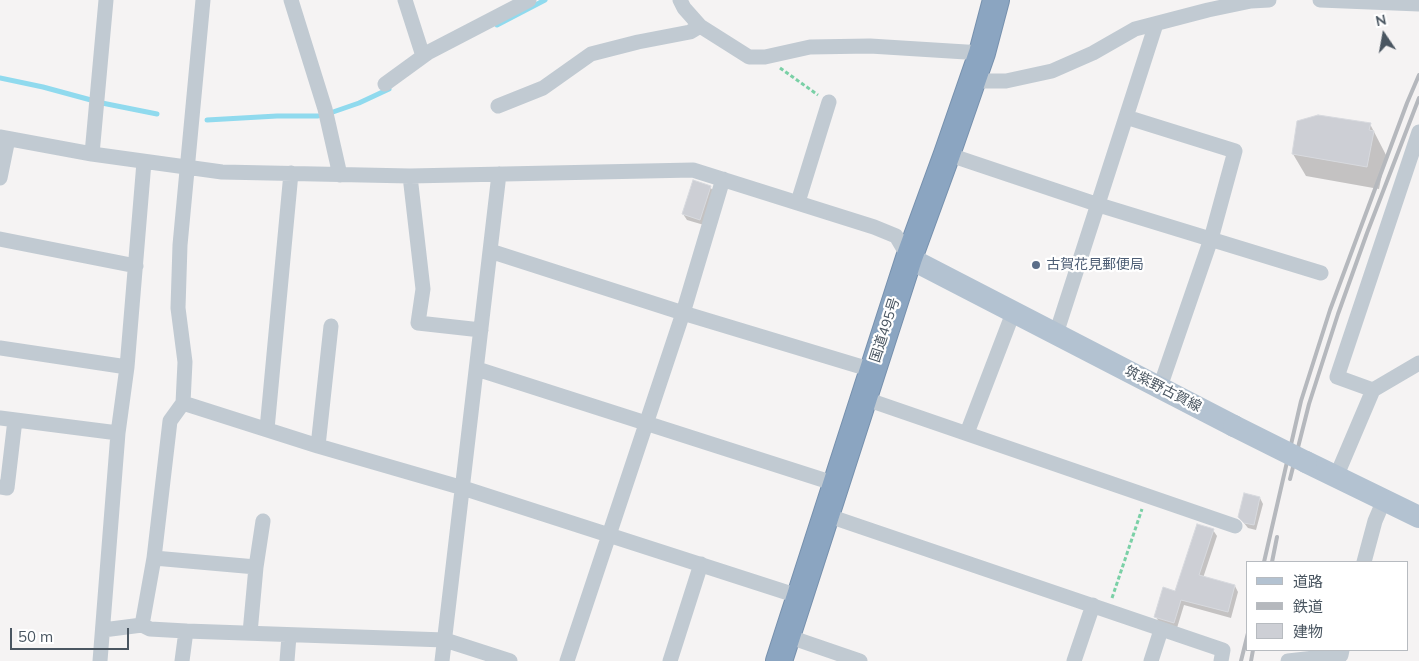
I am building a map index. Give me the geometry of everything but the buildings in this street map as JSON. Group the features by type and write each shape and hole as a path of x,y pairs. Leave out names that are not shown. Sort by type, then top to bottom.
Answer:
{"highway":[{"name":"国道495号","path":"779,661 908,258 982,53 996,0"}],"main road":[{"name":"筑紫野古賀線","path":"908,258 1234,426 1419,517"}],"street":[{"path":"92,154 106,0"},
{"path":"142,625 154,558 170,421 183,403 185,362 178,308 180,245 203,0"},
{"path":"291,0 325,109 340,175"},
{"path":"405,0 423,56"},
{"path":"384,84 423,56 529,0"},
{"path":"680,0 684,8 700,26 749,56 765,57 810,47 870,46 982,53"},
{"path":"972,81 1006,81 1052,71 1093,53 1136,29 1208,10 1251,1 1269,0"},
{"path":"1320,0 1419,4"},
{"path":"1056,334 1156,24"},
{"path":"498,106 543,88 592,54 638,42 690,32 700,26"},
{"path":"798,202 829,102"},
{"path":"1126,117 1234,151 1211,239 1160,387"},
{"path":"1373,390 1337,377 1419,132"},
{"path":"0,178 4,138 92,154 222,172 410,176 693,170 798,202 896,236 908,258"},
{"path":"947,154 1098,205 1322,273"},
{"path":"100,661 118,433 127,367 144,162"},
{"path":"266,429 291,173"},
{"path":"442,661 499,174"},
{"path":"410,176 423,289 418,323 481,330"},
{"path":"567,661 683,313 723,179"},
{"path":"0,239 136,266"},
{"path":"490,251 683,313 872,370"},
{"path":"967,433 1013,313"},
{"path":"318,446 331,326"},
{"path":"0,348 127,367"},
{"path":"1336,477 1373,390 1419,363"},
{"path":"477,369 836,484"},
{"path":"863,398 1235,526"},
{"path":"183,403 318,446 463,488 800,596"},
{"path":"0,487 7,488 7,419 118,433"},
{"path":"1364,561 1375,521 1384,500"},
{"path":"826,515 1223,650 1221,661"},
{"path":"250,633 256,567 263,521"},
{"path":"154,558 256,567"},
{"path":"670,661 701,564"},
{"path":"1074,661 1100,608"},
{"path":"103,630 142,625 150,629 186,631 445,640 510,661"},
{"path":"1150,661 1161,630"},
{"path":"182,661 186,631"},
{"path":"287,661 289,636"},
{"path":"787,636 860,661"},
{"path":"1288,661 1341,655 1342,651"}],"path":[{"path":"765,57 829,102"},
{"path":"1100,608 1147,495"}],"waterway":[{"path":"497,25 545,0"},
{"path":"0,78 102,103 157,114"},
{"path":"333,112 359,103 389,89"},
{"path":"207,120 318,116"}],"railway":[{"path":"1264,561 1301,401 1330,310 1419,75"},
{"path":"1290,479 1309,404 1338,314 1419,98"},
{"path":"1272,561 1277,537"},
{"path":"1241,661 1246,641"},
{"path":"1251,661 1253,651"}],"place":[{"name":"古賀花見郵便局","path":"1036,265"}]}
